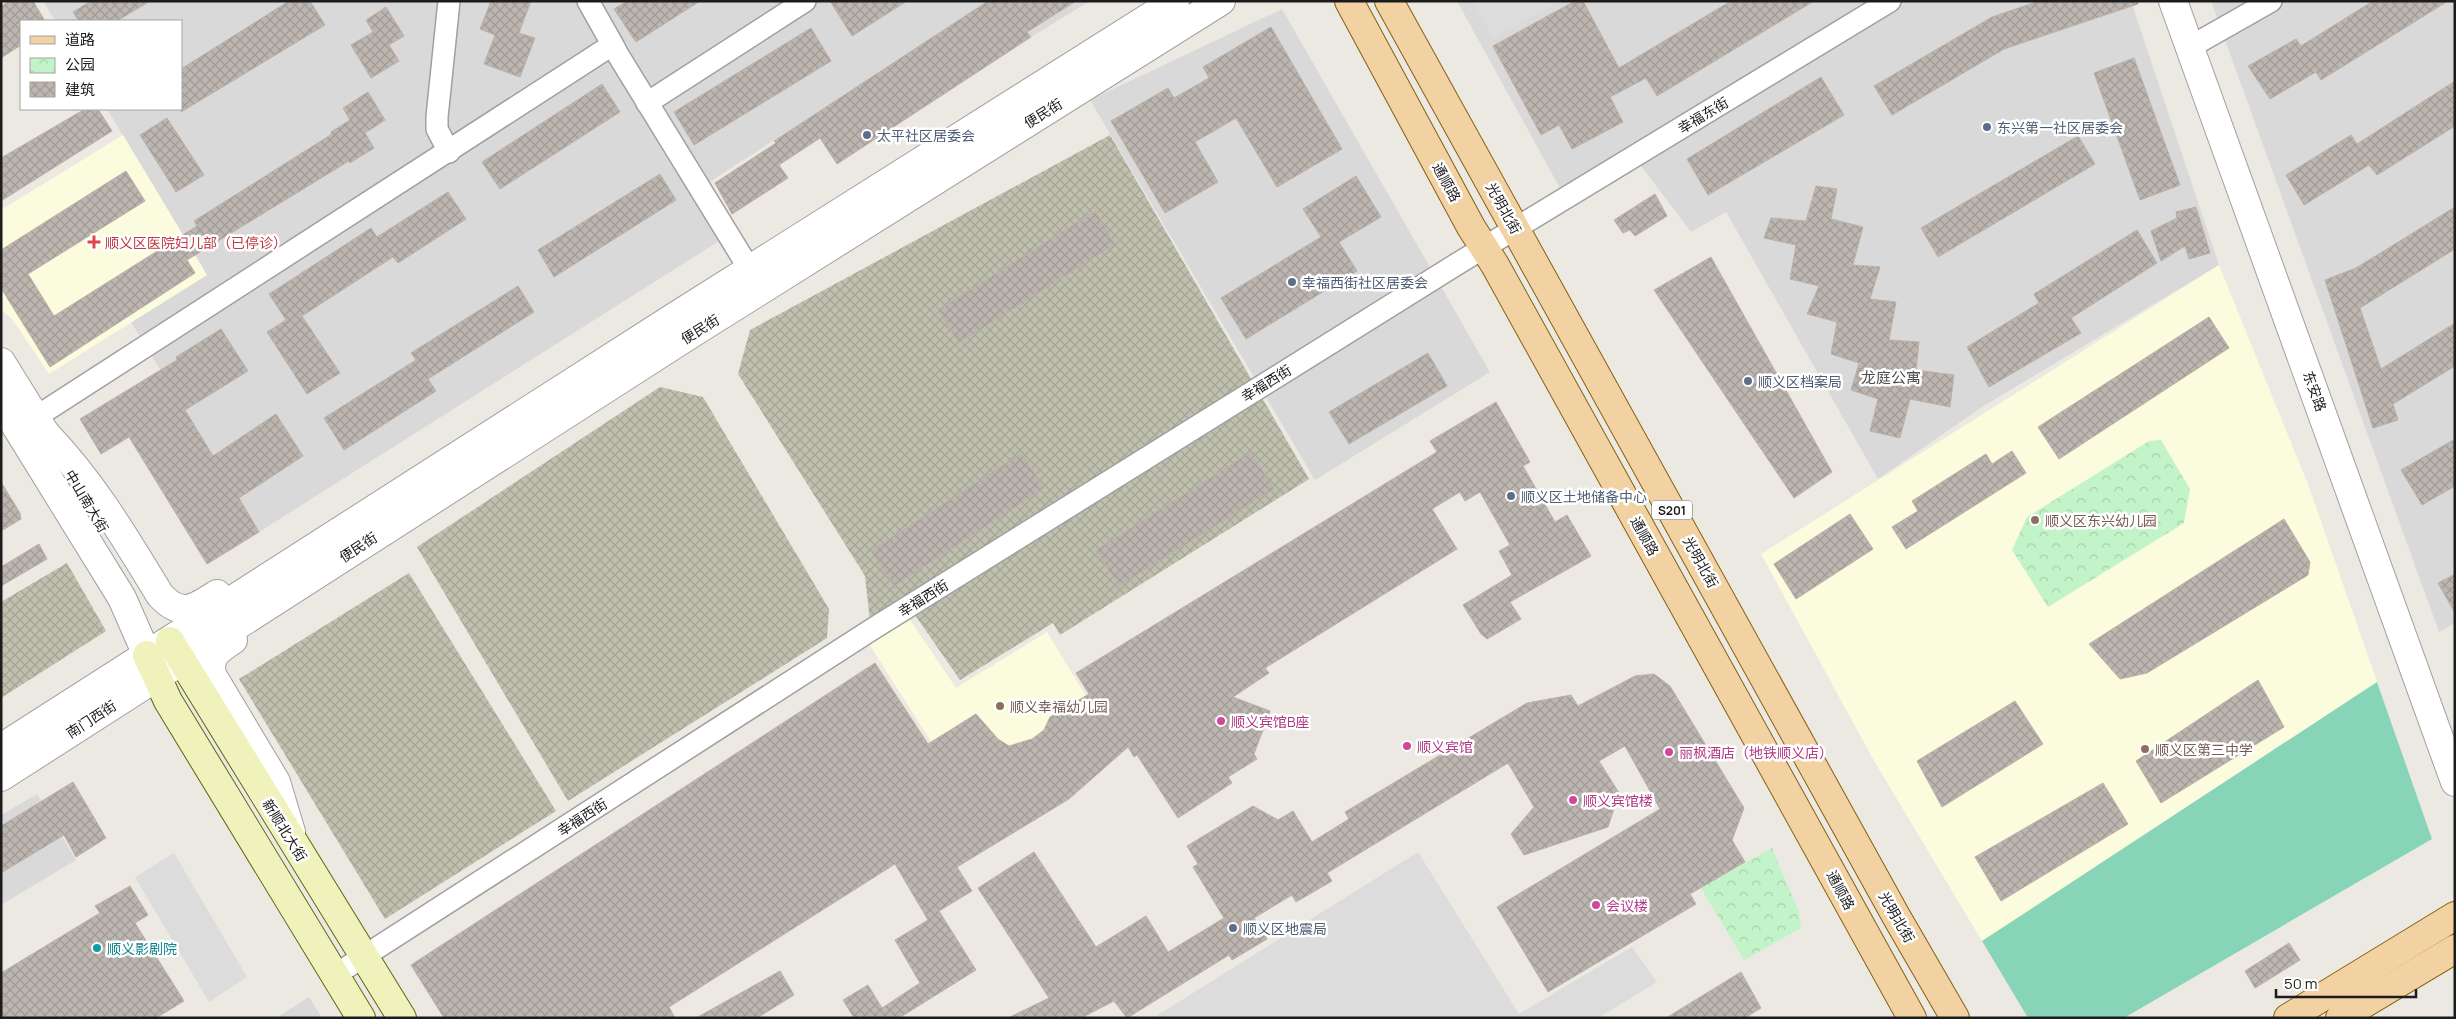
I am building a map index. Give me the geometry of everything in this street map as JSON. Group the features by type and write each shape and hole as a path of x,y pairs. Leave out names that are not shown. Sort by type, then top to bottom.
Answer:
{"main road":[{"name":"通顺路","path":"1349,1 1471,227 1486,248 1912,1018"},
{"name":"光明北街","path":"1389,1 1896,916 1955,1018"},
{"name":"新顺北大街","path":"176,652 402,1018"},
{"path":"152,666 168,701 361,1018"},
{"path":"2288,1018 2455,916"},
{"path":"2340,1018 2455,949"}],"street":[{"path":"449,1 437,129 449,152"},
{"path":"588,1 647,103 750,270"},
{"path":"647,103 806,1"},
{"name":"便民街","path":"176,652 387,501 1175,1"},
{"name":"便民街","path":"176,652 387,528 1221,1"},
{"name":"幸福东街","path":"1516,230 1890,1"},
{"name":"东安路","path":"2173,1 2455,782"},
{"path":"2190,47 2271,1"},
{"path":"387,501 315,532 200,605 183,609 170,605 160,595 105,504 41,425 612,45 615,49"},
{"name":"幸福西街","path":"336,975 862,636 1516,230"},
{"name":"中山南大街","path":"1,362 41,425 176,652"},
{"path":"1,402 122,598 152,666"},
{"path":"293,843 276,782 212,675 211,660 220,649 347,567 387,528"},
{"path":"1,735 110,664 117,657 125,638 126,619 122,598"},
{"name":"南门西街","path":"1,748 176,652"},
{"name":"南门西街","path":"1,777 152,666"},
{"path":"1,785 27,775 146,701 157,699 232,821 264,858"}],"shaded area":[{"path":"43,1 988,1 705,185 727,236 259,532 131,322 207,275 108,110 182,110 182,20 54,20"},
{"path":"1007,1 1090,1 1031,37"},
{"path":"1457,1 2131,1 2219,265 1982,407 1878,479 1726,212 1691,232 1629,150 1561,190"},
{"path":"1472,1 1560,1 1493,39"},
{"path":"2211,1 2455,1 2455,623 2439,632"},
{"path":"1282,9 1490,372 1315,480 1090,100"},
{"name":"顺义区医院妇儿部（已停诊）","path":"123,135 207,275 49,374 12,319 1,310 1,210"},
{"path":"1110,135 1309,479 1060,635 1053,623 960,680 906,602 871,630 865,576 738,374 750,330"},
{"path":"2219,265 2309,487 2432,839 2124,1018 2028,1018 1873,759 1761,554"},
{"path":"660,387 703,397 829,609 827,638 568,801 417,547"},
{"path":"67,563 106,631 1,698 1,602"},
{"path":"409,573 556,811 385,919 239,679"},
{"name":"顺义幸福幼儿园","path":"910,620 956,688 1047,632 1103,724 985,826 869,644"},
{"path":"37,794 76,860 1,905 1,815"},
{"path":"1418,852 1519,1014 1632,947 1657,982 1598,1018 1153,1018"},
{"path":"174,853 247,977 209,1002 135,877"},
{"path":"309,997 322,1018 276,1018"}],"green space":[{"path":"2161,440 2190,489 2184,523 2048,607 2012,550 2027,517 2149,441"},
{"path":"2377,682 2432,839 2124,1018 2028,1018 1982,941"},
{"path":"1772,848 1799,912 1801,928 1744,960 1701,888"}],"building":[{"path":"9,1 33,1 44,20 20,20 20,46 1,58 1,7"},
{"path":"91,1 150,1 119,20 78,20 73,12"},
{"path":"289,1 310,1 325,25 181,112 182,68"},
{"path":"491,1 531,1 519,33 535,38 520,77 484,64 495,35 480,29"},
{"path":"627,1 700,1 636,42 614,9"},
{"path":"830,1 907,1 852,36"},
{"path":"988,1 1076,1 1027,32 1031,37 837,164 820,138 779,165 788,178 732,214 715,183 776,143 774,141"},
{"path":"1575,1 1583,1 1619,68 1731,1 1814,1 1657,96 1646,78 1610,97 1623,122 1572,149 1559,125 1541,135 1493,46"},
{"path":"2039,1 2138,1 2138,4 2004,49 1892,115 1874,86 1992,17"},
{"path":"2373,1 2448,1 2321,80 2316,72 2270,99 2248,66 2296,39 2301,46"},
{"path":"386,7 404,36 389,45 399,61 371,78 351,45 373,32 366,20"},
{"path":"1271,27 1342,149 1277,187 1236,118 1195,142 1218,182 1165,213 1111,121 1168,88 1174,98 1209,78 1203,67"},
{"path":"811,28 831,61 694,145 674,112"},
{"path":"2134,58 2180,185 2140,200 2094,73"},
{"path":"1821,77 1844,115 1708,195 1687,159"},
{"path":"2455,81 2455,126 2377,175 2369,165 2304,205 2286,175 2351,135 2357,144"},
{"path":"602,84 620,112 500,189 482,162"},
{"path":"368,92 385,120 365,133 374,148 350,163 349,161 187,260 195,273 50,367 1,288 1,250 126,171 145,201 28,274 54,316 197,226 194,221 332,134 331,132 350,120 343,108"},
{"path":"83,110 99,110 112,131 1,201 1,158"},
{"path":"167,118 204,175 176,192 140,135"},
{"path":"2078,136 2095,164 1938,257 1921,228"},
{"path":"660,174 676,200 554,277 538,250"},
{"path":"1356,176 1381,217 1339,242 1357,271 1246,339 1221,298 1321,237 1303,209"},
{"path":"1816,186 1837,189 1831,219 1863,227 1853,265 1880,267 1870,299 1896,302 1889,340 1919,342 1916,370 1954,375 1950,407 1910,399 1900,438 1870,431 1878,399 1851,390 1859,363 1831,354 1837,322 1807,314 1819,286 1790,279 1796,245 1764,238 1771,218 1806,221"},
{"path":"448,192 466,219 398,263 393,257 302,316 340,373 307,394 267,332 286,320 269,294 371,228 377,237"},
{"path":"1655,194 1667,216 1635,236 1630,230 1623,233 1614,220"},
{"path":"2196,207 2210,253 2189,259 2185,246 2161,261 2151,231 2177,218 2176,212"},
{"path":"2455,207 2455,249 2360,308 2381,369 2455,323 2455,366 2393,404 2398,420 2373,428 2325,280 2356,268"},
{"path":"1095,211 1115,244 959,343 938,310"},
{"path":"2137,230 2157,263 2071,318 2081,333 1989,387 1967,347 2039,303 2034,294"},
{"name":"顺义区档案局","path":"1711,257 1832,472 1794,498 1654,290"},
{"path":"518,286 534,312 428,379 436,391 344,450 324,418 416,360 411,353"},
{"path":"2209,317 2229,348 2059,459 2038,427"},
{"path":"221,329 248,371 185,410 213,456 276,414 303,456 239,498 259,532 207,564 129,437 101,454 80,419 177,360 176,357"},
{"path":"1428,353 1447,386 1349,444 1329,412"},
{"path":"1496,402 1530,462 1523,466 1555,522 1567,515 1591,556 1510,602 1521,619 1487,639 1481,634 1463,605 1512,575 1499,551 1510,545 1480,492 1465,501 1460,492 1432,509 1457,549 1265,668 1269,673 1233,697 1270,711 1254,754 1257,759 1228,777 1232,783 1178,818 1137,755 1134,757 1128,747 1069,799 957,867 972,891 939,911 976,970 899,1018 854,1018 843,1000 868,985 882,1008 920,983 895,940 928,920 895,864 669,1007 675,1018 444,1018 411,965 875,663 928,744 976,714 998,739 1009,746 1032,739 1044,730 1050,717 1089,694 1076,673 1437,452 1430,441"},
{"path":"2455,439 2455,486 2422,505 2401,470"},
{"path":"2012,451 2026,473 1906,549 1892,527 1918,511 1912,501 1986,454 1992,464"},
{"path":"1251,452 1274,489 1119,586 1096,550"},
{"path":"1022,453 1044,488 894,586 871,551"},
{"path":"1,482 20,513 21,519 1,531"},
{"path":"1850,514 1873,549 1796,599 1774,564"},
{"path":"2284,519 2310,562 2308,575 2147,673 2120,679 2089,644"},
{"path":"39,544 47,559 1,586 1,567"},
{"path":"2455,574 2455,613 2438,583"},
{"path":"1654,674 1670,686 1744,808 1732,840 1745,862 1690,894 1696,904 1548,992 1497,907 1660,809 1625,746 1599,761 1619,793 1608,827 1524,855 1511,834 1534,807 1508,763 1327,873 1332,881 1296,902 1292,895 1254,918 1267,939 1232,960 1229,955 1127,1018 1114,1001 1081,1018 1008,1018 1049,998 978,888 1034,852 1096,947 1146,916 1168,952 1224,918 1193,867 1198,864 1187,846 1253,806 1278,820 1293,811 1312,842 1349,819 1345,812 1527,703 1571,695 1578,706 1635,676"},
{"path":"2258,680 2284,727 2161,803 2136,761"},
{"path":"2015,701 2043,744 1942,807 1917,761"},
{"path":"73,782 106,838 76,857 64,835 1,873 1,826"},
{"path":"2103,783 2128,824 2001,901 1975,857"},
{"name":"顺义影剧院","path":"130,886 148,915 135,923 184,1001 156,1018 1,1018 1,973 100,913 95,906"},
{"path":"2289,943 2300,960 2255,988 2245,971"},
{"path":"780,971 794,995 757,1018 696,1018"},
{"path":"1741,972 1761,1008 1745,1018 1666,1018"}],"place":[{"name":"东兴第一社区居委会","path":"1987,127"},
{"name":"太平社区居委会","path":"867,135"},
{"name":"顺义区医院妇儿部（已停诊）","path":"94,242"},
{"name":"幸福西街社区居委会","path":"1292,282"},
{"name":"顺义区档案局","path":"1748,381"},
{"name":"顺义区土地储备中心","path":"1511,496"},
{"name":"顺义区东兴幼儿园","path":"2035,520"},
{"name":"顺义幸福幼儿园","path":"1000,706"},
{"name":"顺义宾馆B座","path":"1221,721"},
{"name":"顺义宾馆","path":"1407,746"},
{"name":"顺义区第三中学","path":"2145,749"},
{"name":"丽枫酒店（地铁顺义店）","path":"1669,752"},
{"name":"顺义宾馆楼","path":"1573,800"},
{"name":"会议楼","path":"1596,905"},
{"name":"顺义区地震局","path":"1233,928"},
{"name":"顺义影剧院","path":"97,948"}],"district":[{"name":"龙庭公寓","path":"1891,377"}]}
